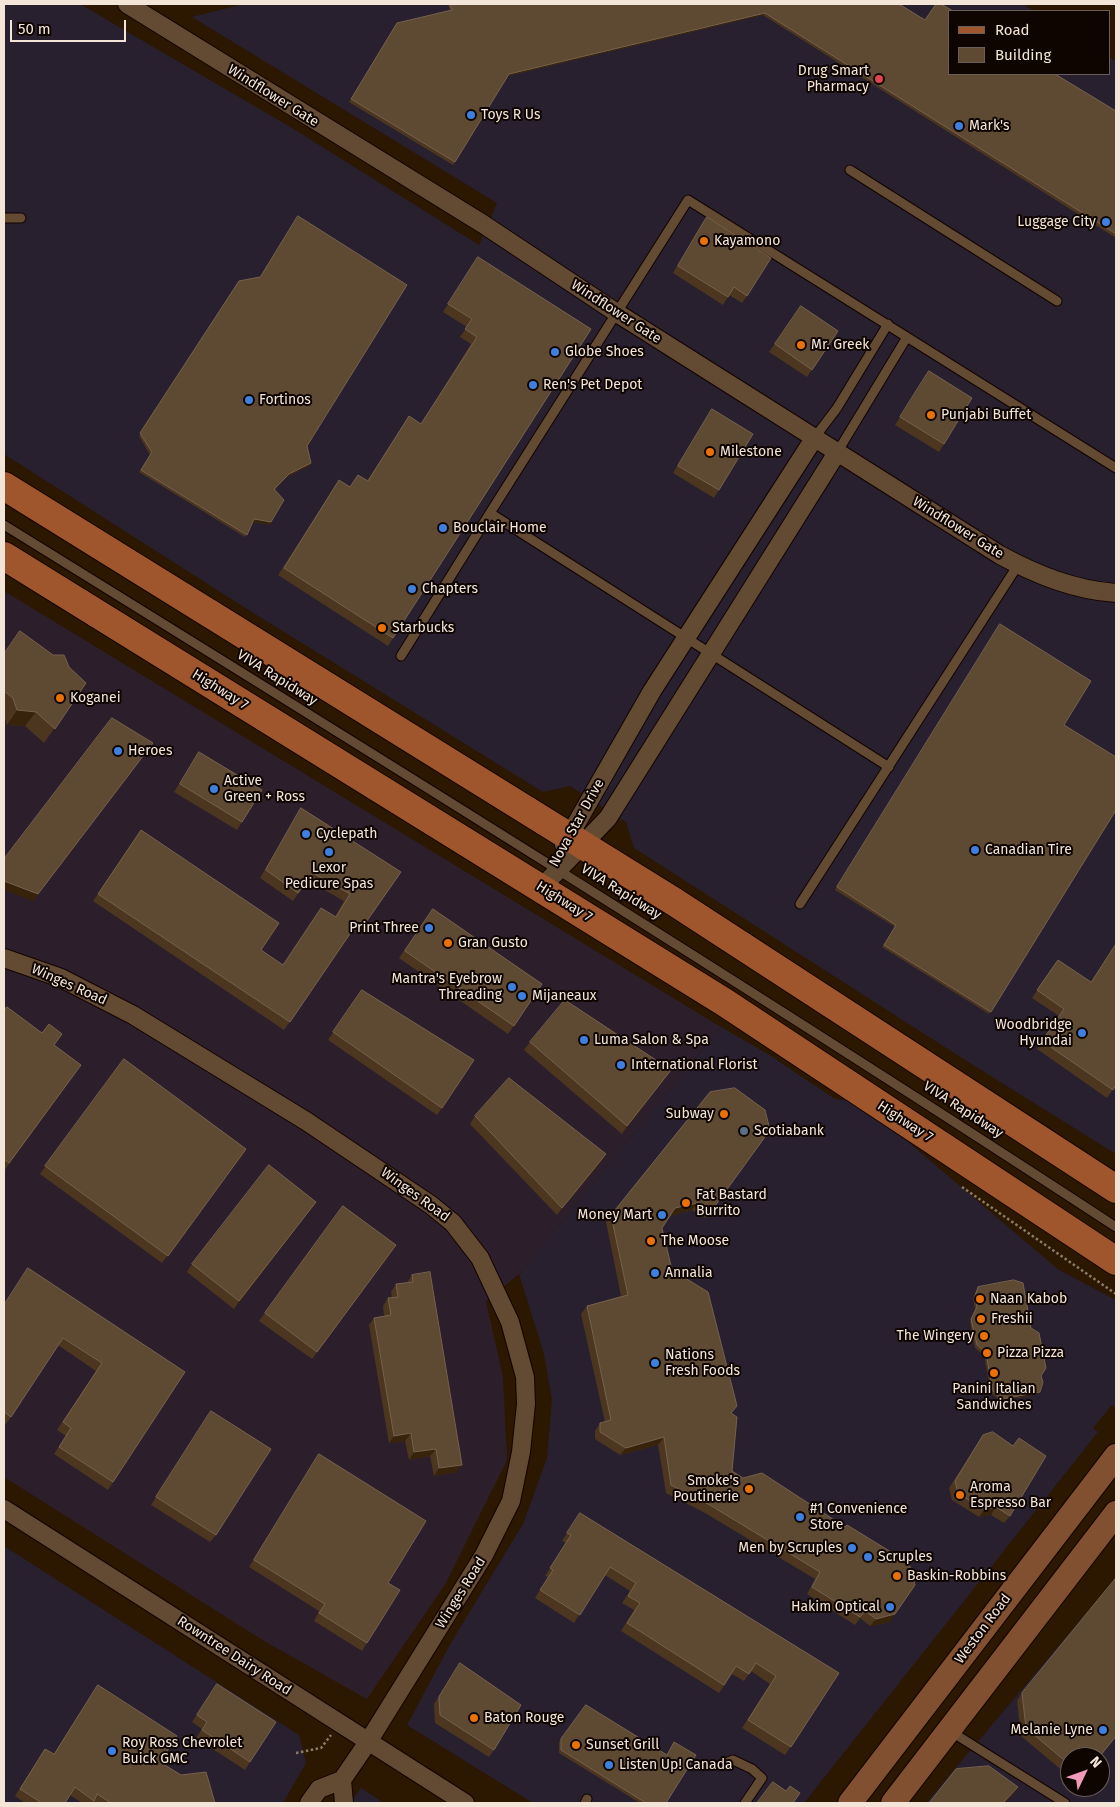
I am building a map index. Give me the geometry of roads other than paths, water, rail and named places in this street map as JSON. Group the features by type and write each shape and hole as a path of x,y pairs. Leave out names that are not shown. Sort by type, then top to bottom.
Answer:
{"main road":[{"path":"4,486 576,840 761,957 1116,1189"},
{"name":"Highway 7","path":"4,556 551,874 724,1002 1116,1261"},
{"name":"Weston Road","path":"850,1803 1116,1456"},
{"path":"893,1803 1116,1513"}],"street":[{"name":"Windflower Gate","path":"127,4 483,224 617,313 815,437 960,531 1035,574 1097,592 1116,593"},
{"name":"Nova Star Drive","path":"551,874 576,840 652,691 815,437"},
{"name":"Nova Star Drive","path":"576,840 608,818 838,452"},
{"name":"Winges Road","path":"4,958 61,978 133,1015 376,1166 453,1223 480,1258 495,1286 510,1322 525,1377 525,1427 511,1501 484,1555 368,1742 342,1780"},
{"name":"Rowntree Dairy Road","path":"4,1509 339,1724 466,1803"},
{"path":"309,1803 319,1789 342,1780 344,1803"}],"lane":[{"path":"850,170 1056,301"},
{"path":"401,656 688,200 1116,468"},
{"path":"4,218 21,218"},
{"path":"815,437 837,408 888,324"},
{"path":"838,452 907,337"},
{"path":"490,513 889,767"},
{"name":"VIVA Rapidway","path":"4,525 551,874 858,1058 1116,1228"},
{"path":"800,904 1018,565"},
{"path":"950,1731 1065,1803"},
{"path":"721,1765 734,1760 752,1769 762,1778 745,1803"}],"place":[{"name":"Drug Smart Pharmacy","path":"879,79"},
{"name":"Toys R Us","path":"471,115"},
{"name":"Mark's","path":"959,126"},
{"name":"Luggage City","path":"1106,222"},
{"name":"Kayamono","path":"704,241"},
{"name":"Mr. Greek","path":"801,345"},
{"name":"Globe Shoes","path":"555,352"},
{"name":"Ren's Pet Depot","path":"533,385"},
{"name":"Fortinos","path":"249,400"},
{"name":"Punjabi Buffet","path":"931,415"},
{"name":"Milestone","path":"710,452"},
{"name":"Bouclair Home","path":"443,528"},
{"name":"Chapters","path":"412,589"},
{"name":"Starbucks","path":"382,628"},
{"name":"Koganei","path":"60,698"},
{"name":"Heroes","path":"118,751"},
{"name":"Active Green + Ross","path":"214,789"},
{"name":"Cyclepath","path":"306,834"},
{"name":"Canadian Tire","path":"975,850"},
{"name":"Lexor Pedicure Spas","path":"329,852"},
{"name":"Print Three","path":"429,928"},
{"name":"Gran Gusto","path":"448,943"},
{"name":"Mantra's Eyebrow Threading","path":"512,987"},
{"name":"Mijaneaux","path":"522,996"},
{"name":"Woodbridge Hyundai","path":"1082,1033"},
{"name":"Luma Salon & Spa","path":"584,1040"},
{"name":"International Florist","path":"621,1065"},
{"name":"Subway","path":"724,1114"},
{"name":"Scotiabank","path":"744,1131"},
{"name":"Fat Bastard Burrito","path":"686,1203"},
{"name":"Money Mart","path":"662,1215"},
{"name":"The Moose","path":"651,1241"},
{"name":"Annalia","path":"655,1273"},
{"name":"Naan Kabob","path":"980,1299"},
{"name":"Freshii","path":"981,1319"},
{"name":"The Wingery","path":"984,1336"},
{"name":"Pizza Pizza","path":"987,1353"},
{"name":"Nations Fresh Foods","path":"655,1363"},
{"name":"Panini Italian Sandwiches","path":"994,1373"},
{"name":"Smoke's Poutinerie","path":"749,1489"},
{"name":"Aroma Espresso Bar","path":"960,1495"},
{"name":"#1 Convenience Store","path":"800,1517"},
{"name":"Men by Scruples","path":"852,1548"},
{"name":"Scruples","path":"868,1557"},
{"name":"Baskin-Robbins","path":"897,1576"},
{"name":"Hakim Optical","path":"890,1607"},
{"name":"Baton Rouge","path":"474,1718"},
{"name":"Melanie Lyne","path":"1103,1730"},
{"name":"Sunset Grill","path":"576,1745"},
{"name":"Roy Ross Chevrolet Buick GMC","path":"112,1751"},
{"name":"Listen Up! Canada","path":"609,1765"}]}
